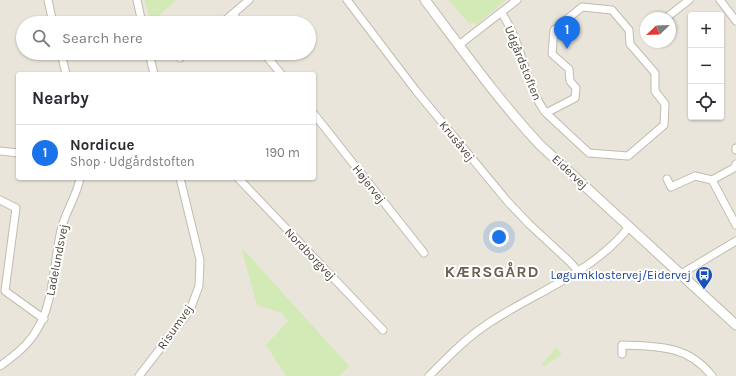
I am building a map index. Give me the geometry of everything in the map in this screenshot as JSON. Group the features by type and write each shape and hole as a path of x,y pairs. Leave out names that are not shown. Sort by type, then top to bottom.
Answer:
{"street":[{"path":"48,0 51,16"},
{"path":"137,0 140,16"},
{"path":"231,16 249,0"},
{"name":"Krusåvej","path":"347,0 417,92 508,202 578,271"},
{"name":"Eidervej","path":"426,0 501,100 535,140 736,325"},
{"path":"459,45 518,0"},
{"path":"674,12 689,0"},
{"path":"720,0 736,21"},
{"name":"Udgårdstoften","path":"502,13 513,32 534,92 541,106 546,113 589,153 628,156 664,125 665,104 655,90 655,73 630,44 629,30 612,10 582,7 554,30 552,54 569,70 570,81 576,88 575,98 546,113"},
{"path":"63,60 66,72"},
{"path":"151,60 154,72"},
{"path":"270,60 279,72"},
{"name":"Højervej","path":"316,117 424,253"},
{"path":"0,151 16,152"},
{"path":"667,179 671,187 695,176 712,180 734,168 736,164"},
{"name":"Ladelundsvej","path":"0,366 20,350 34,336 44,319 48,305 61,228 80,180"},
{"name":"Risumvej","path":"139,376 190,310 199,286 200,260 180,180"},
{"name":"Nordborgvej","path":"240,180 383,330"},
{"path":"712,180 736,225"},
{"path":"0,200 16,208 5,291 44,319"},
{"path":"429,376 470,336 497,318 578,271 610,248 629,227"},
{"path":"681,274 736,241"},
{"path":"622,354 622,345 656,346 674,349 691,357 712,376"}],"shaded area":[{"path":"0,0 736,0 736,376 0,376"}],"green space":[{"path":"145,0 176,0 159,16 149,16"},
{"path":"448,0 506,0 476,25 473,22 470,24"},
{"path":"241,247 349,366 339,376 286,376 266,345 288,321 282,313 257,305"},
{"path":"556,347 562,355 544,366 542,363"}],"place":[{"name":"Nordicue","path":"567,49"},
{"name":"Løgumklostervej/Eidervej","path":"704,290"}],"district":[{"name":"KÆRSGÅRD","path":"492,271"}]}
